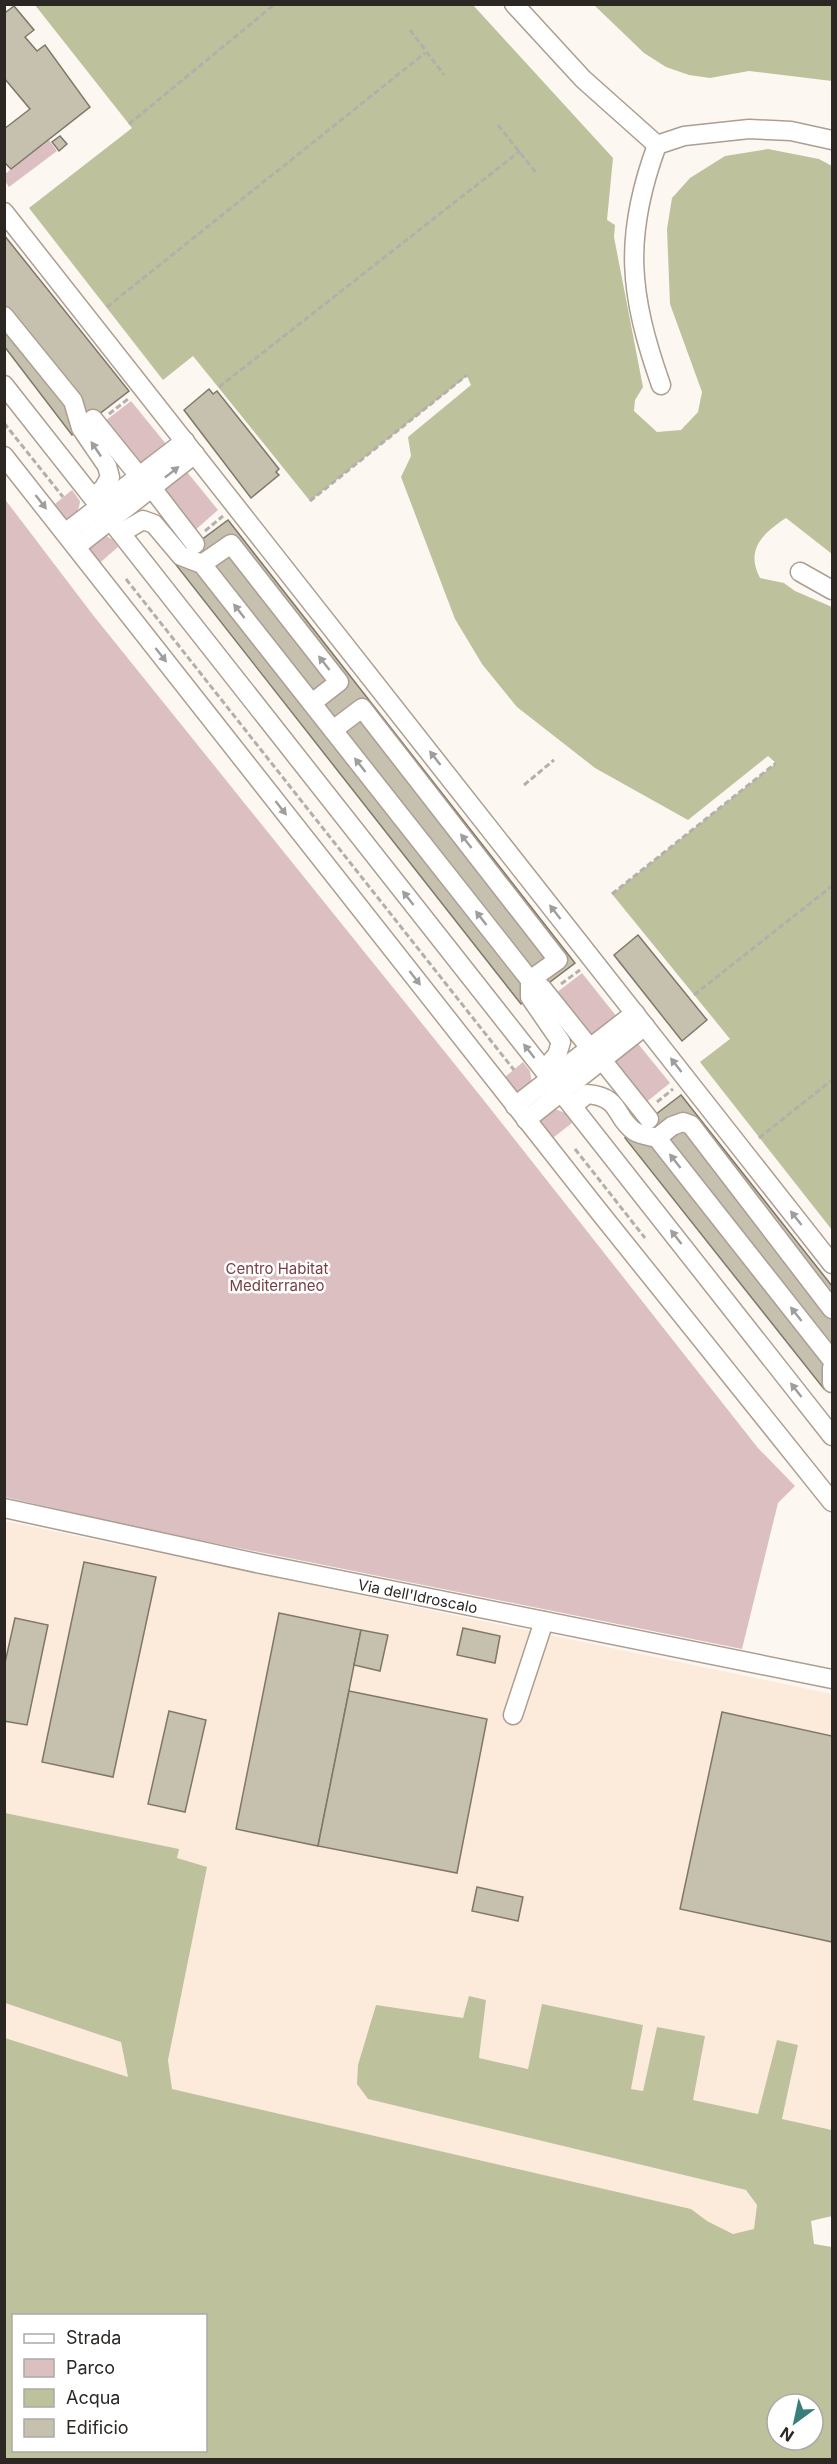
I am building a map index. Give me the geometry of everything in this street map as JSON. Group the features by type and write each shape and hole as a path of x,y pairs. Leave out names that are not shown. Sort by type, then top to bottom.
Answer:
{"street":[{"path":"514,4 590,85 657,145"},
{"path":"657,145 684,136 749,129 791,131 832,140"},
{"path":"657,145 637,213 633,263 639,308 648,348 662,385"},
{"path":"4,212 832,1264"},
{"path":"4,316 73,401 81,428 107,466 110,477 103,489 106,514"},
{"path":"4,385 832,1436"},
{"path":"95,421 195,544"},
{"path":"71,540 190,447"},
{"path":"4,456 521,1113 831,1500"},
{"path":"106,514 154,524 181,556 202,564 540,988 646,1116"},
{"path":"202,564 231,544 339,682 312,703"},
{"path":"800,572 832,590"},
{"path":"333,730 362,708 558,960 540,988 530,997 561,1042 558,1055 557,1086"},
{"path":"521,1113 640,1020"},
{"path":"557,1086 609,1100 634,1130 657,1138 832,1360"},
{"path":"657,1138 672,1126 682,1122 690,1125 832,1309"},
{"path":"832,1368 832,1383"},
{"name":"Via dell'Idroscalo","path":"4,1508 261,1564 832,1678"},
{"path":"513,1715 544,1621"}],"path":[{"path":"129,123 275,4"},
{"path":"410,30 425,53 444,75"},
{"path":"107,307 425,53"},
{"path":"498,125 537,174"},
{"path":"219,387 520,151"},
{"path":"310,501 467,375"},
{"path":"95,421 136,392"},
{"path":"4,423 63,497"},
{"path":"120,572 514,1070"},
{"path":"524,785 554,760"},
{"path":"612,894 776,763"},
{"path":"694,995 832,886"},
{"path":"540,988 593,959"},
{"path":"646,1116 687,1079"},
{"path":"759,1138 832,1080"}],"shaded area":[{"path":"5,1521 832,1694 832,2130 782,2119 798,2045 777,2041 759,2114 692,2100 704,2036 657,2027 643,2091 631,2089 643,2025 542,2005 529,2069 479,2058 486,2000 470,1996 463,2018 365,2048 358,2065 368,2099 746,2190 757,2205 754,2230 733,2234 707,2221 691,2209 171,2089 168,2060 178,1849 5,1813"},
{"path":"5,2003 121,2042 128,2078 5,2038"}],"green space":[{"path":"49,140 57,151 9,187 5,181 5,174"},
{"path":"131,401 166,444 141,466 105,421"},
{"path":"183,467 218,510 193,532 157,487"},
{"path":"72,490 80,501 78,508 73,516 63,519 50,508"},
{"name":"Centro Habitat Mediterraneo","path":"4,498 93,615 482,1098 758,1448 795,1486 778,1503 742,1649 149,1530 5,1497"},
{"path":"105,535 118,547 95,567 88,548"},
{"path":"582,973 617,1017 592,1038 556,993"},
{"path":"635,1040 670,1083 644,1104 609,1060"},
{"path":"523,1062 530,1071 532,1084 518,1094 500,1081"},
{"path":"553,1108 565,1113 572,1123 549,1141 538,1124 539,1118"}],"water":[{"path":"35,5 473,5 613,158 607,220 615,225 614,237 643,387 635,400 634,411 657,432 681,430 698,412 702,392 670,304 667,229 672,198 690,178 725,156 768,149 819,159 832,166 832,554 786,518 764,536 754,559 760,578 784,583 795,591 832,607 832,1230 700,1062 730,1039 612,894 776,763 768,756 688,820 595,768 517,707 482,664 455,619 401,477 411,456 408,437 471,385 467,376 310,501 193,356 163,380 29,208 132,128"},
{"path":"594,5 832,5 832,81 749,71 710,78 689,75 666,67 644,53"},
{"path":"5,1813 179,1849 177,1858 207,1867 168,2060 172,2089 691,2209 707,2221 733,2234 754,2229 757,2205 746,2190 368,2099 357,2084 358,2065 376,2005 463,2018 469,1996 486,2000 479,2058 528,2069 542,2004 643,2025 631,2089 643,2091 657,2027 705,2036 693,2100 758,2114 777,2040 798,2045 782,2119 832,2130 832,2216 811,2221 814,2244 832,2247 832,2459 5,2459 5,2038 128,2077 121,2042 5,2003"}],"building":[{"path":"14,6 34,30 25,37 37,51 45,45 90,107 11,169 4,162 4,129 30,109 4,78 4,10 6,12"},
{"path":"60,136 67,144 59,151 52,142"},
{"path":"4,235 129,391 72,435 4,346"},
{"path":"209,389 213,394 217,391 279,469 276,472 279,475 251,498 184,410"},
{"path":"228,520 575,963 521,1004 173,561"},
{"path":"638,935 707,1020 682,1041 614,955"},
{"path":"681,1095 832,1286 832,1382 824,1389 625,1138"},
{"path":"84,1562 156,1577 113,1777 42,1762"},
{"path":"279,1613 361,1630 318,1846 236,1829"},
{"path":"15,1618 48,1625 27,1725 4,1721 4,1667"},
{"path":"463,1628 500,1636 495,1663 457,1655"},
{"path":"361,1630 388,1635 380,1671 354,1665"},
{"path":"349,1691 487,1719 457,1873 318,1846"},
{"path":"169,1711 206,1720 185,1812 148,1804"},
{"path":"722,1712 832,1736 832,1942 680,1909"},
{"path":"477,1887 523,1897 518,1921 472,1911"}]}
